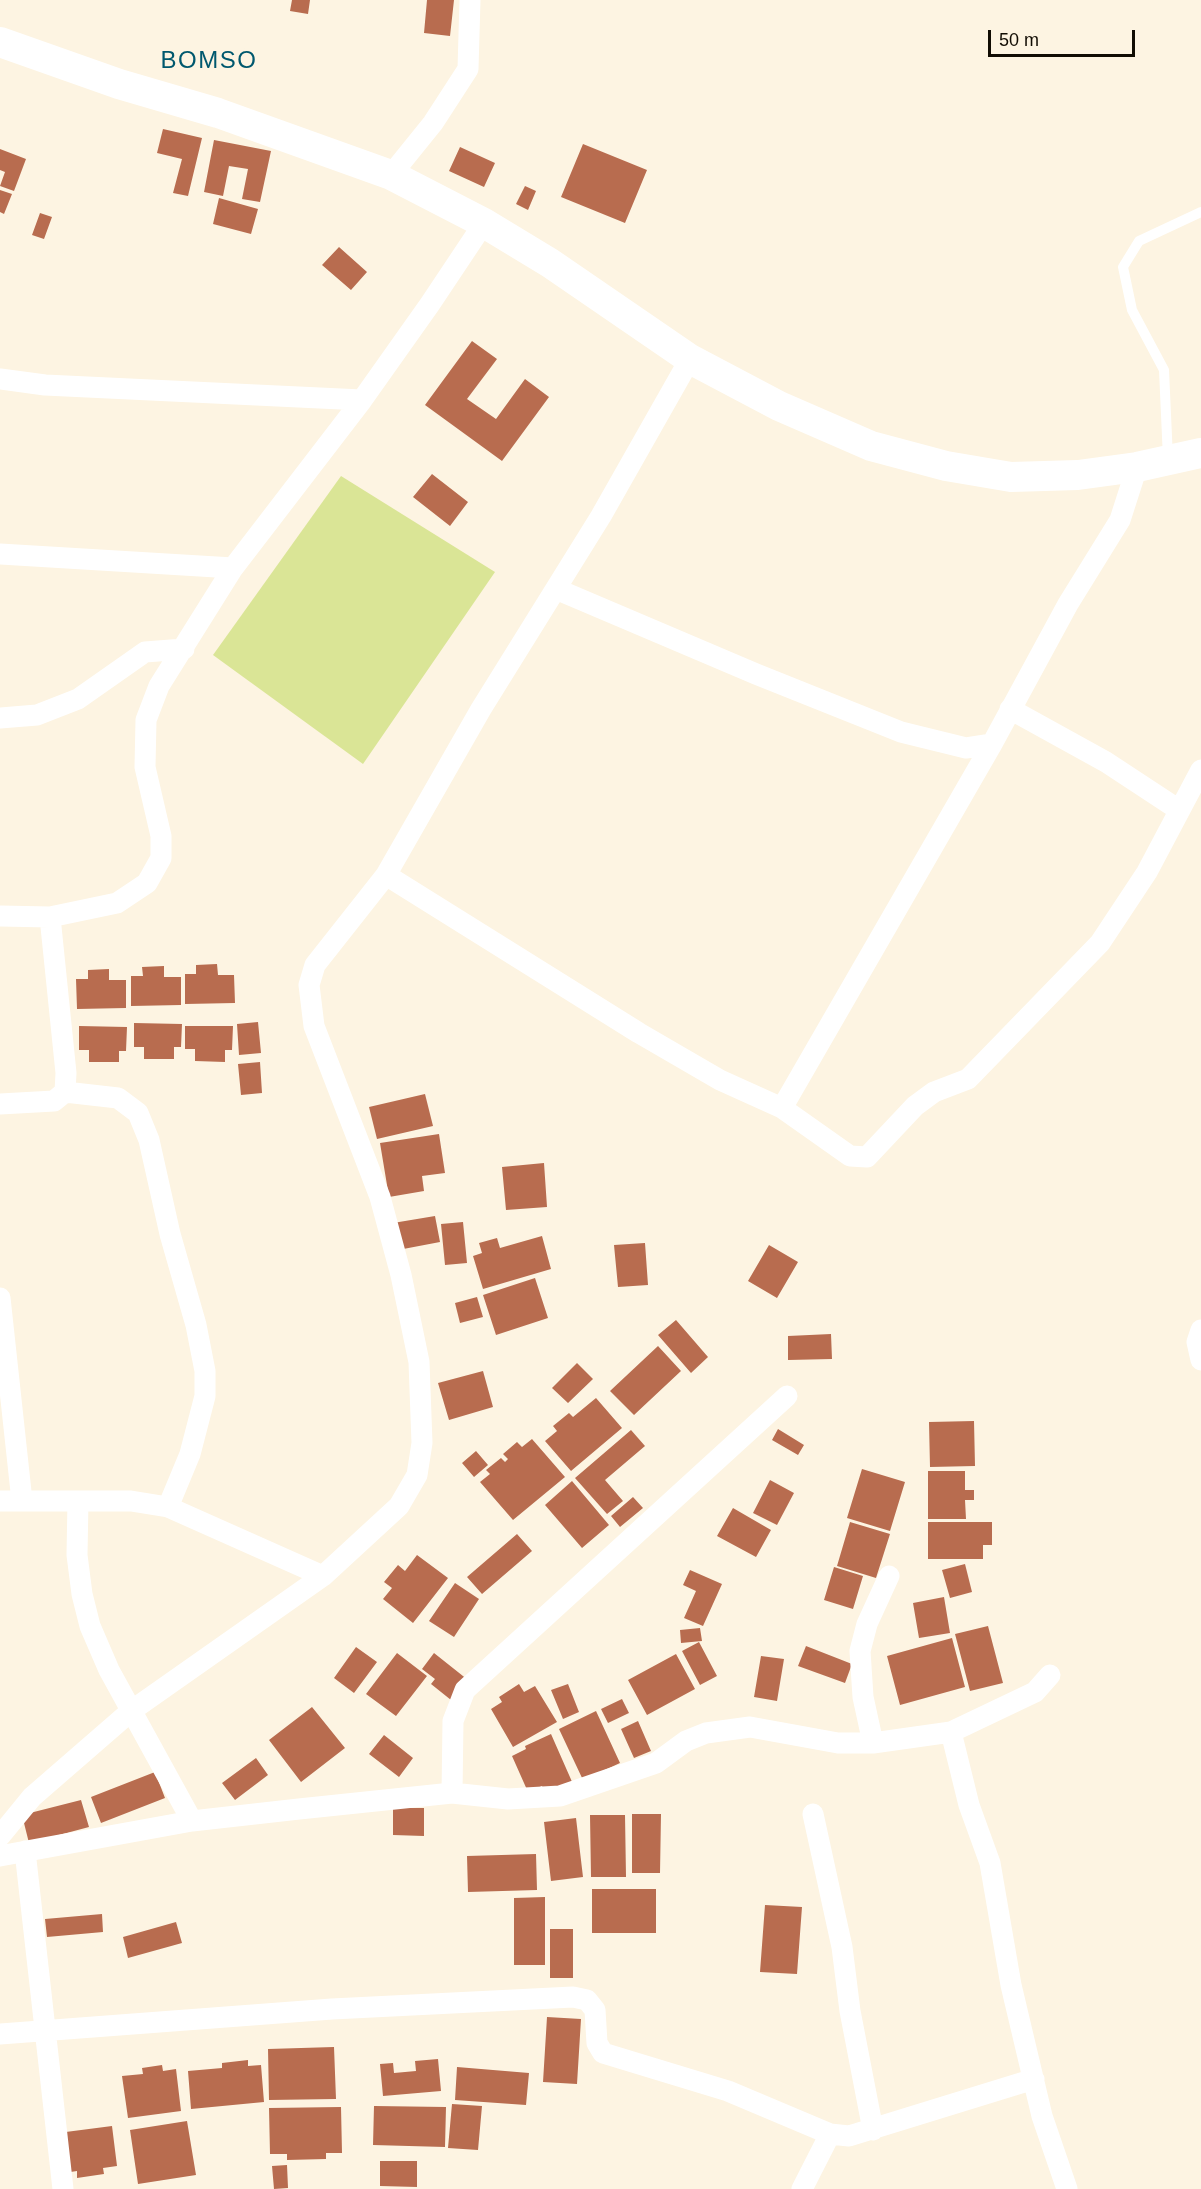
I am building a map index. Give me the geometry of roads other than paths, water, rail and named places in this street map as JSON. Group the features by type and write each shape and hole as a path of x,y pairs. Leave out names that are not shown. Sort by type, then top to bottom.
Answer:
{"street":[{"path":"391,175 432,123 468,69 470,0"},
{"path":"0,42 119,84 218,113 391,175 484,222 550,263 690,359 779,406 825,428 871,446 946,466 1011,477 1078,475 1137,467 1201,453"},
{"path":"0,916 50,917 117,903 147,883 160,858 161,836 145,767 146,720 159,686 233,568 362,400 430,304 484,222"},
{"path":"0,1836 32,1797 131,1711 323,1576 399,1506 417,1475 422,1443 419,1362 401,1275 380,1197 318,1037 310,1004 309,985 315,965 386,875 481,709 556,589 690,359"},
{"path":"0,379 45,385 362,400"},
{"path":"782,1108 992,744 1068,604 1120,520 1137,467"},
{"path":"0,554 233,568"},
{"path":"556,589 756,674 901,732 966,748 992,744"},
{"path":"0,718 37,715 78,699 145,652 184,649"},
{"path":"1010,709 1106,762 1179,810"},
{"path":"386,875 639,1033 730,1085 782,1108 850,1156 867,1157 915,1106 934,1092 968,1079 1100,943 1147,872 1201,770"},
{"path":"50,917 66,1073 65,1092"},
{"path":"0,1104 54,1101 65,1092 118,1098 138,1113 149,1140 170,1234 196,1325 205,1371 205,1396 190,1454 168,1507"},
{"path":"0,1298 22,1501"},
{"path":"1201,1330 1197,1342 1201,1360"},
{"path":"452,1793 453,1720 465,1690 787,1396"},
{"path":"0,1501 131,1501 168,1507 323,1576"},
{"path":"78,1501 77,1555 82,1594 90,1626 131,1711 192,1821"},
{"path":"873,1743 863,1696 860,1651 867,1624 889,1576"},
{"path":"0,1856 192,1821 452,1793 508,1799 560,1796 656,1763 686,1741 706,1733 750,1727 838,1743 873,1743 951,1732 1035,1692 1050,1675"},
{"path":"951,1732 969,1805 990,1863 1011,1985 1042,2116 1067,2189"},
{"path":"813,1814 842,1947 850,2011 873,2130"},
{"path":"25,1851 63,2189"},
{"path":"0,2034 332,2009 573,1997 587,2000 595,2010 597,2043 603,2054 728,2091 830,2134 849,2136 1034,2079"},
{"path":"802,2189 830,2134"}],"lane":[{"path":"1168,461 1164,370 1132,310 1123,267 1139,241 1201,212"}],"district":[{"name":"BOMSO","path":"209,61"}]}
